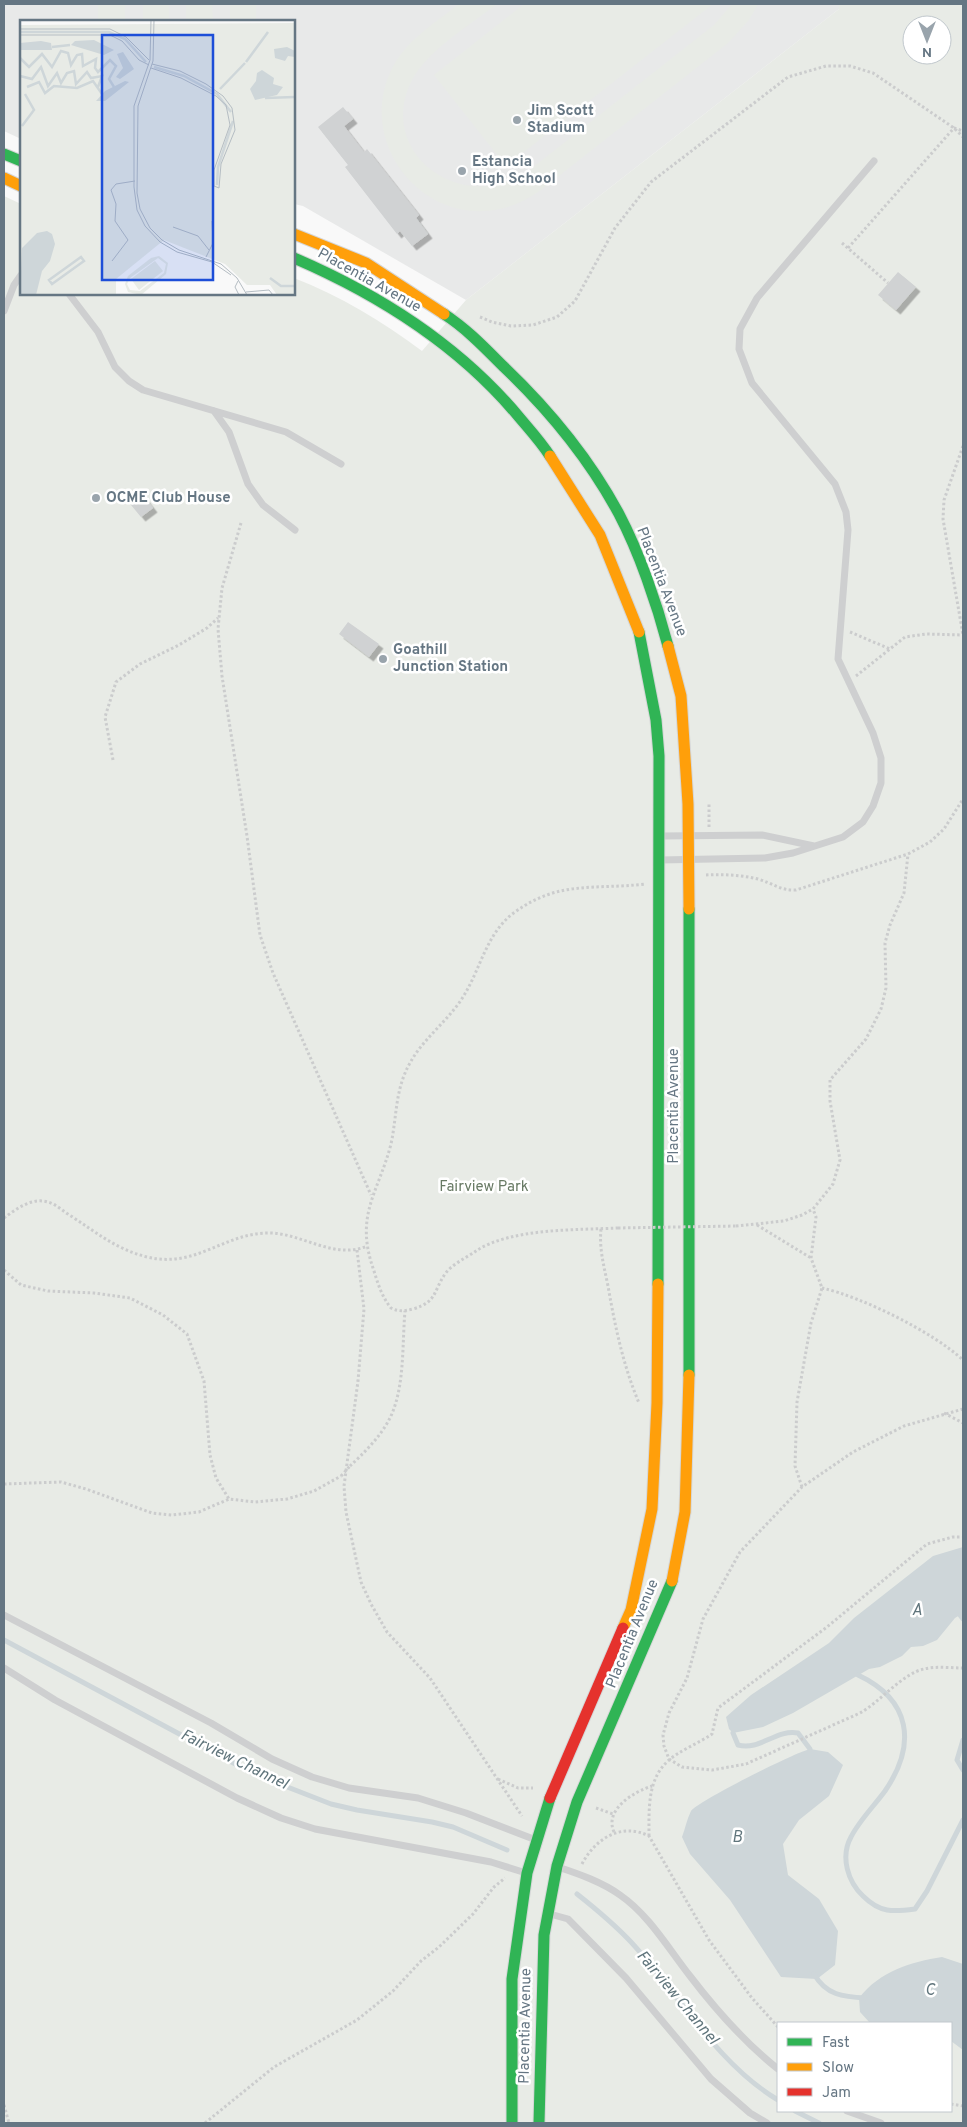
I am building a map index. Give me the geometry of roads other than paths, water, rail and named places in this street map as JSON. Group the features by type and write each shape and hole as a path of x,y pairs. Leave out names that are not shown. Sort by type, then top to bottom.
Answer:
{"main road":[{"path":"4,154 20,161"},
{"path":"4,178 20,186"},
{"name":"Placentia Avenue","path":"295,234 366,263 463,326 530,392 589,466 619,514 660,610 681,696 688,836 689,1406 684,1512 671,1584 577,1802 557,1866 547,1913 541,1977 539,2123"},
{"name":"Placentia Avenue","path":"295,258 332,274 395,309 445,344 494,387 546,448 600,535 634,615 644,649 659,747 658,1403 652,1509 631,1610 551,1794 527,1873 512,1979 512,2123"}],"lane":[{"path":"660,860 766,858 843,837 863,822 873,806 881,782 881,758 873,733 838,659 848,530 846,512 835,484 752,384 739,349 740,328 757,298 874,162"},
{"path":"4,310 14,285 20,276"},
{"path":"70,295 98,332 115,367 129,381 143,390 286,432 341,464"},
{"path":"214,411 230,432 248,484 263,505 295,530"},
{"path":"660,836 762,834 814,846"},
{"path":"4,1615 211,1723 272,1759 312,1777 349,1788 418,1798 536,1840"},
{"path":"4,1668 55,1700 211,1784 281,1818 315,1829 491,1862 527,1873"},
{"path":"557,1866 577,1873 620,1895 643,1915 721,2016 751,2047 777,2068"},
{"path":"547,1913 568,1919 626,1978 711,2079 750,2113 766,2123"},
{"path":"850,2112 881,2123"}],"water":[{"name":"A","path":"963,1547 963,1613 955,1618 937,1640 923,1646 911,1647 902,1656 880,1667 869,1669 793,1713 763,1727 733,1733 729,1729 726,1717 751,1695 829,1643 854,1618 933,1556"},
{"name":"B","path":"810,1749 828,1752 843,1765 829,1796 799,1820 783,1844 788,1875 819,1899 838,1931 835,1965 817,1979 781,1977 730,1900 690,1854 682,1837 688,1817 697,1806 747,1778"},
{"name":"C","path":"942,1957 963,1964 963,2050 952,2042 952,2022 869,2022 860,2012 859,1998 876,1981 897,1969"}],"waterway":[{"path":"960,1615 963,1619"},
{"name":"Fairview Channel","path":"4,1640 254,1774 331,1804 453,1827 507,1850"},
{"path":"858,1675 876,1685 889,1697 898,1710 903,1725 904,1740 902,1757 895,1774 885,1791 858,1825 848,1845 846,1853 847,1869 853,1884 875,1906 893,1911 915,1909 927,1891 963,1820"},
{"path":"733,1733 738,1745 746,1746 761,1743 782,1734 798,1733 810,1749 810,1756"},
{"path":"963,1740 957,1760 963,1770"},
{"name":"Fairview Channel","path":"577,1894 631,1942 649,1962 699,2027 736,2067 756,2085 777,2099"},
{"path":"814,1974 824,1986 836,1994 866,1998"},
{"name":"Fairview Channel","path":"797,2112 819,2123"}],"place":[{"name":"Jim Scott Stadium","path":"517,120"},
{"name":"Estancia High School","path":"462,171"},
{"name":"OCME Club House","path":"96,498"},
{"name":"Goathill Junction Station","path":"383,659"}],"park label":[{"name":"Fairview Park","path":"484,1187"}]}
